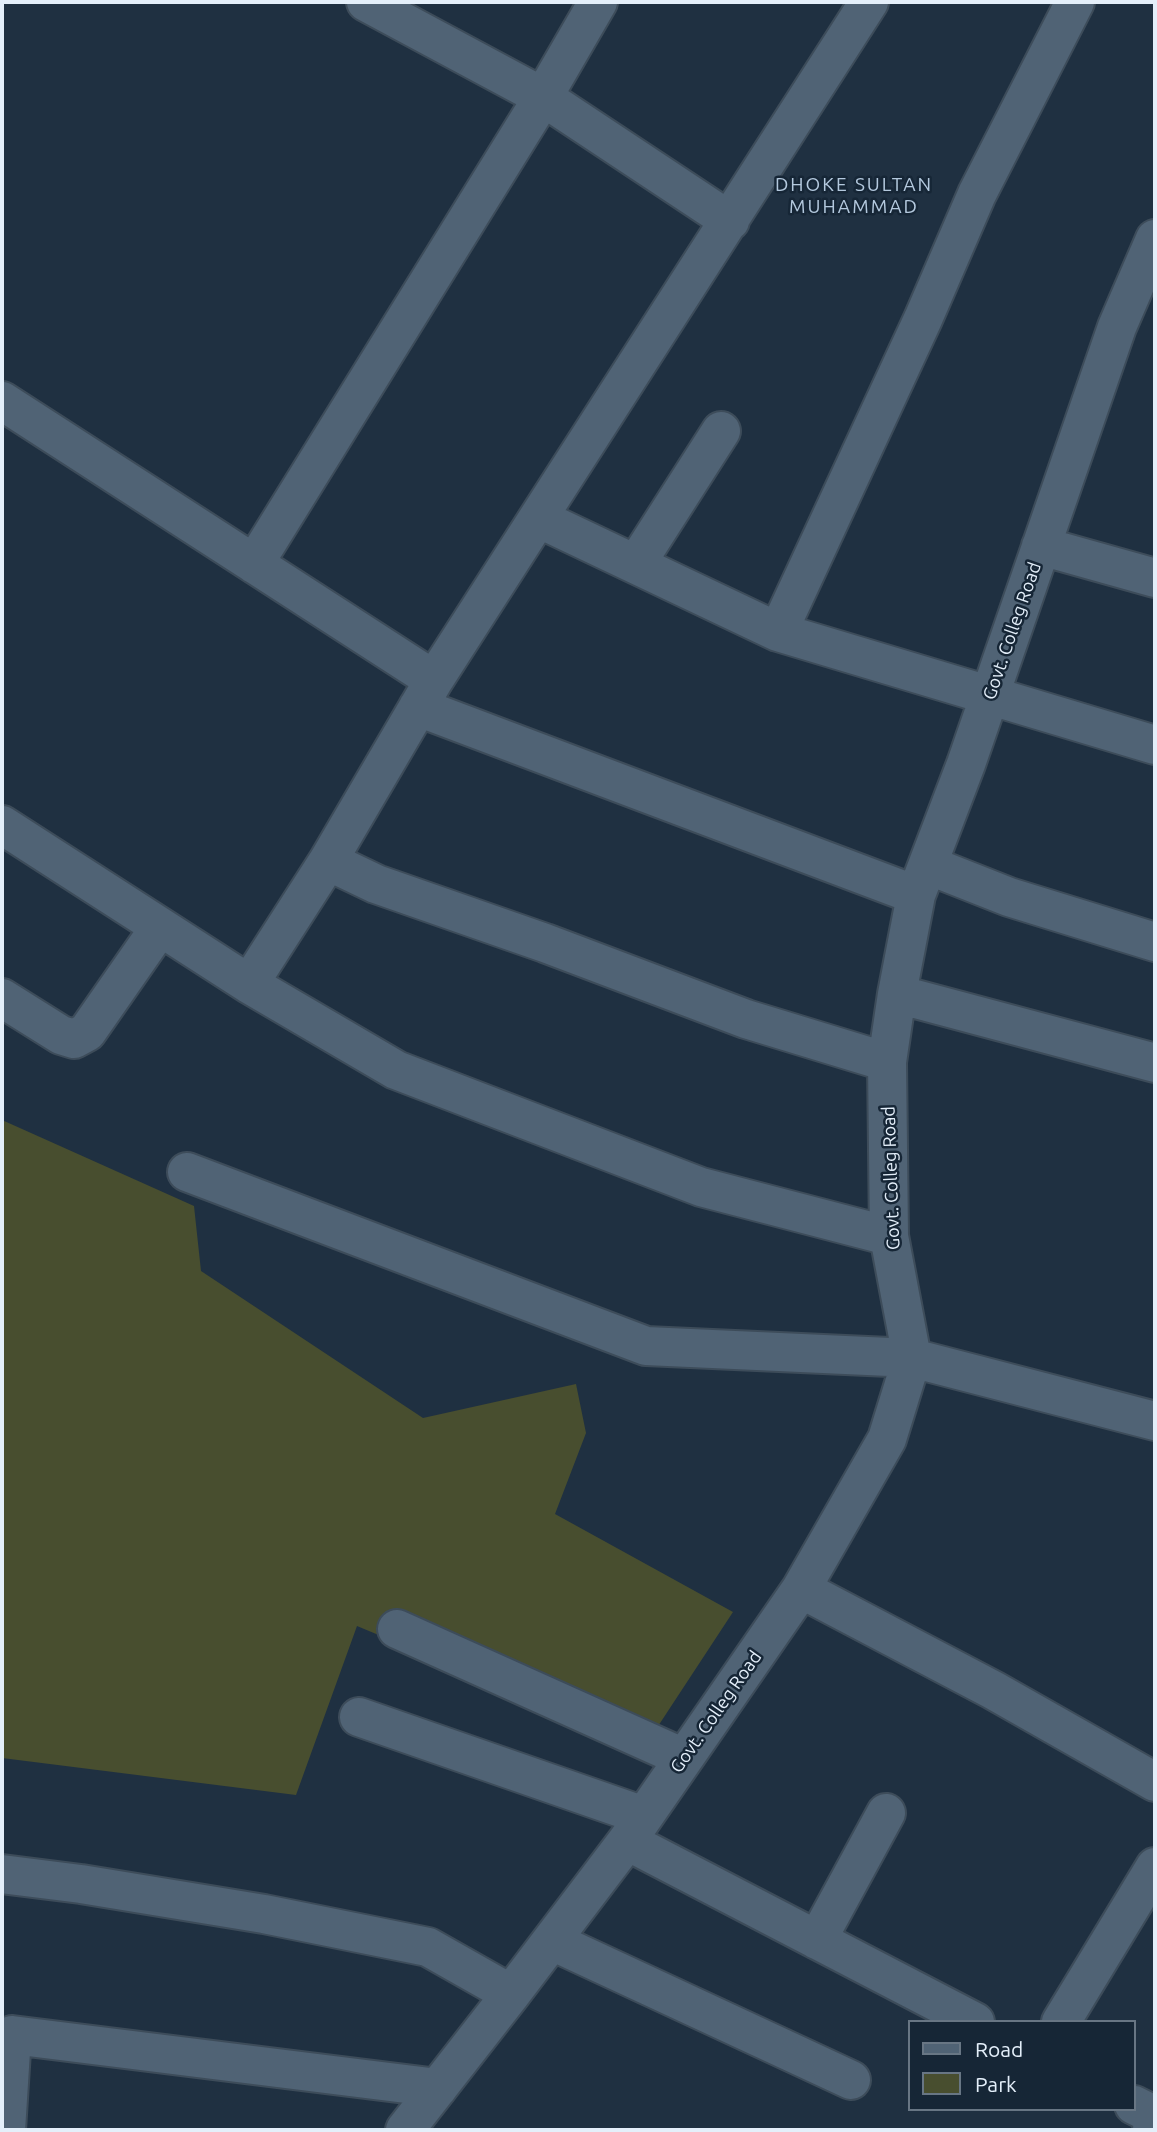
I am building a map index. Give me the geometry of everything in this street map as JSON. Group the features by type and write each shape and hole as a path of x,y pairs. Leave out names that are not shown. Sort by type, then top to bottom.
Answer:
{"street":[{"path":"366,2 543,97 730,221"},
{"path":"254,564 543,97 598,2"},
{"path":"249,984 328,861 426,694 869,2"},
{"path":"778,632 923,319 977,194 1075,2"},
{"name":"Govt. Colleg Road","path":"405,2130 636,1828 801,1589 887,1439 912,1358 889,1236 887,1062 897,995 922,880 990,695 1117,327 1155,239"},
{"path":"2,401 254,564 426,694 922,880 1009,897 1155,942"},
{"path":"635,564 721,431"},
{"path":"538,518 778,632 1155,745"},
{"path":"1041,546 1155,578"},
{"path":"2,825 249,984 396,1070 701,1187 889,1236"},
{"path":"328,861 376,884 545,943 746,1019 887,1062"},
{"path":"2,998 61,1035 74,1039 87,1032 160,927"},
{"path":"897,995 1155,1063"},
{"path":"187,1172 646,1346 912,1358 1155,1422"},
{"path":"801,1589 993,1690 1155,1782"},
{"path":"397,1629 684,1758"},
{"path":"359,1717 636,1828 817,1940 971,2020"},
{"path":"817,1940 886,1813"},
{"path":"1062,2020 1155,1867"},
{"path":"2,1874 264,1914 428,1947 511,1994"},
{"path":"552,1941 851,2080"},
{"path":"6,2130 12,2035 438,2088"},
{"path":"1136,2106 1146,2110 1153,2118 1152,2130"}],"green space":[{"path":"2,1120 194,1206 201,1271 423,1418 576,1384 586,1433 555,1514 733,1612 645,1746 357,1626 296,1795 2,1758"}],"district":[{"name":"DHOKE SULTAN MUHAMMAD","path":"854,196"}]}
